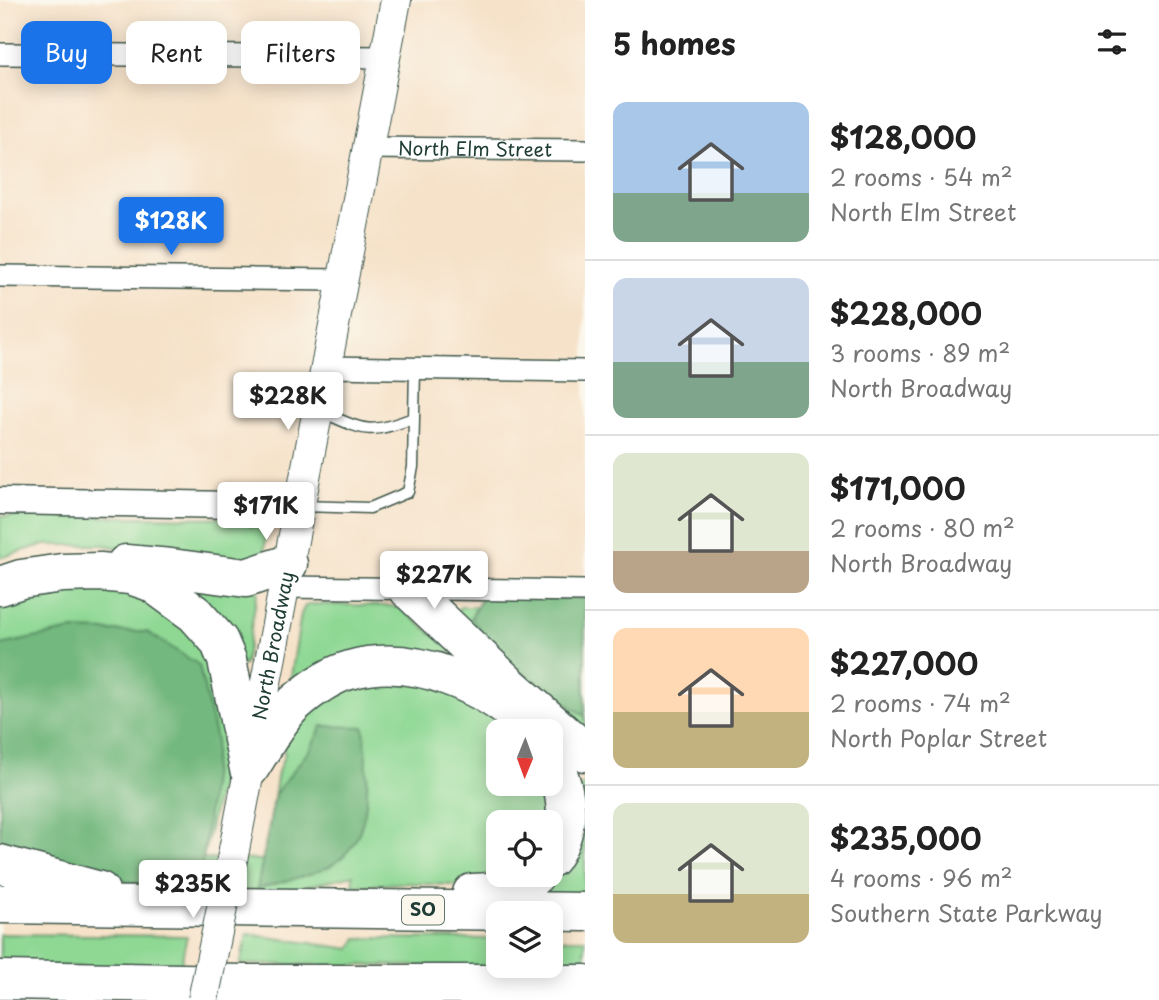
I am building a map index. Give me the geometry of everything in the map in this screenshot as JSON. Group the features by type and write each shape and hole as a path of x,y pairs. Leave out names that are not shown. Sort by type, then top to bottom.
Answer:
{"highway":[{"path":"0,577 44,565 76,562 171,568 246,578 286,575"},
{"path":"0,586 21,579 62,573 100,572 130,575 151,582 195,614 219,641 227,660 249,769"},
{"path":"409,590 509,685 585,752"},
{"path":"249,769 292,704 318,685 348,670 374,665 404,665 439,673 477,689 523,719"},
{"path":"563,828 566,813 564,792"},
{"path":"0,864 153,906"},
{"path":"283,908 499,891 513,887"},
{"name":"SO","path":"0,904 585,912"},
{"path":"0,980 243,984 585,984"},
{"path":"0,996 137,983"},
{"path":"243,984 309,1000"}],"main road":[{"name":"North Broadway","path":"203,1000 396,0"}],"street":[{"path":"0,54 385,57"},
{"name":"North Elm Street","path":"368,148 585,150"},
{"path":"0,276 342,280"},
{"path":"326,367 585,371"},
{"path":"0,501 299,506"},
{"path":"286,575 409,590 585,591"}],"lane":[{"path":"299,506 370,508 408,492 413,467 415,368"},
{"path":"318,410 362,429 383,430 413,418"}],"green space":[{"path":"0,516 250,518 250,526 267,526 264,555 256,562 198,564 104,545 42,545 0,558"},
{"path":"191,584 258,588 243,666"},
{"path":"56,585 137,591 191,625 225,677 232,731 203,859 264,860 278,772 285,753 280,745 333,684 441,684 498,719 486,719 486,796 551,796 551,810 486,810 486,887 404,883 353,886 353,875 283,892 118,889 0,861 0,602"},
{"path":"482,597 585,598 585,716 499,657 471,618"},
{"path":"305,606 391,606 401,609 454,651 437,664 288,695 301,614"},
{"path":"460,607 476,607 471,618 499,657 585,716 585,744 564,723 564,719 560,719 455,614"},
{"path":"72,630 147,632 199,665 216,740 203,859 196,892 96,877 0,842 0,645"},
{"path":"322,726 364,727 367,784 363,822 356,839 345,854 330,866 257,889 275,794 311,748"},
{"path":"585,783 585,895 543,895 537,887 563,887 563,820 574,792"},
{"path":"0,934 187,936 180,968 0,966"},
{"path":"247,934 351,949 357,938 486,939 486,967 240,964"},
{"path":"563,939 585,939 585,968 563,968"}]}
